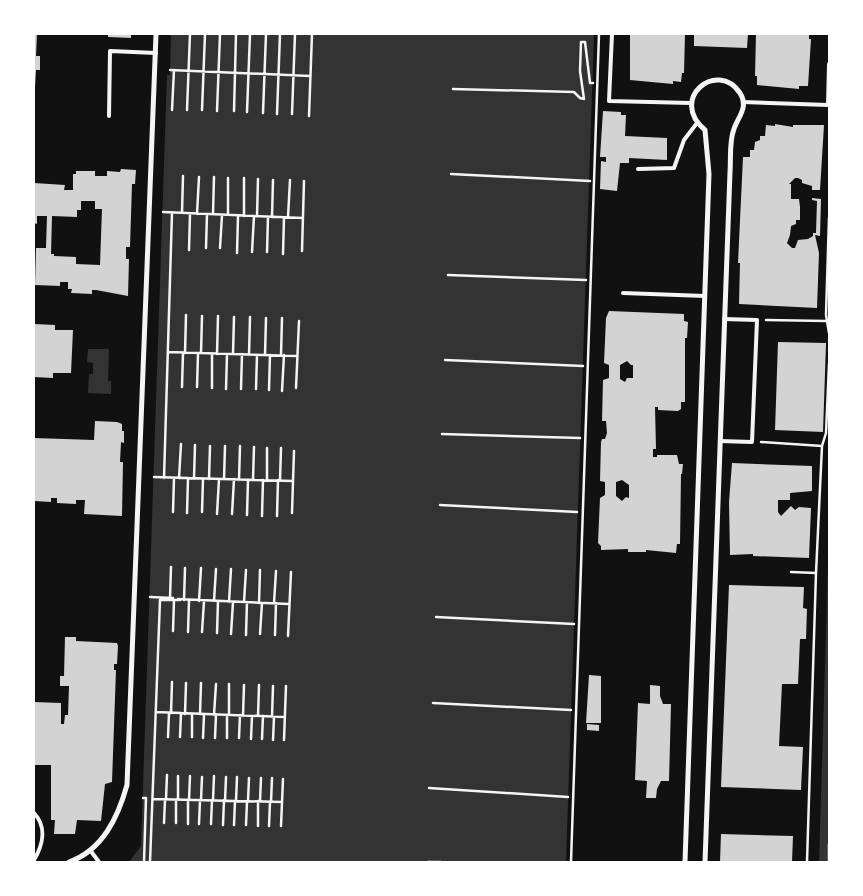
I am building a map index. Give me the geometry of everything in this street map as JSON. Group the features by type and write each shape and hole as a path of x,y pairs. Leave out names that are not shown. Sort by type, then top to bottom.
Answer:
{"street":[{"path":"69,862 90,850 107,833 119,812 127,785 156,34"},
{"path":"684,862 709,174 705,130 697,123 692,112 691,103 695,92 702,85 713,80 723,80 734,86 743,102 743,112 734,129 730,172 705,862"}],"lane":[{"path":"612,34 609,101 691,103"},
{"path":"109,116 110,51 156,53"},
{"path":"743,102 828,104 829,64"},
{"path":"638,169 674,168 684,140 697,123"},
{"path":"623,293 705,296"},
{"path":"720,441 752,442 757,320 724,319"},
{"path":"34,813 42,827 43,839 40,851 34,860"},
{"path":"90,850 99,862"}],"path":[{"path":"187,110 190,34"},
{"path":"202,110 205,34"},
{"path":"217,111 220,34"},
{"path":"234,111 236,34"},
{"path":"247,112 250,34"},
{"path":"263,113 266,34"},
{"path":"276,114 280,34"},
{"path":"292,114 295,34"},
{"path":"309,116 312,34"},
{"path":"571,862 599,34"},
{"path":"453,90 574,92 584,99 580,71 581,42 585,42 590,83 593,83"},
{"path":"172,110 172,70 310,76"},
{"path":"451,174 590,181"},
{"path":"182,213 183,176"},
{"path":"197,214 199,177"},
{"path":"213,214 214,177"},
{"path":"228,178 228,215"},
{"path":"244,178 244,216"},
{"path":"252,252 258,179"},
{"path":"267,252 273,180"},
{"path":"288,218 290,180"},
{"path":"302,251 304,181"},
{"path":"162,212 303,218"},
{"path":"164,478 172,213"},
{"path":"189,250 190,214"},
{"path":"206,248 207,214"},
{"path":"220,248 222,215"},
{"path":"237,253 238,216"},
{"path":"283,254 284,217"},
{"path":"829,218 827,321 829,333"},
{"path":"448,275 586,280"},
{"path":"182,387 186,315"},
{"path":"197,387 202,316"},
{"path":"217,354 218,316"},
{"path":"233,354 234,317"},
{"path":"249,355 250,317"},
{"path":"265,355 266,318"},
{"path":"282,318 282,390"},
{"path":"757,320 827,321"},
{"path":"296,388 299,321"},
{"path":"168,352 297,356"},
{"path":"212,354 212,388"},
{"path":"226,388 227,354"},
{"path":"241,389 242,354"},
{"path":"256,389 258,355"},
{"path":"269,390 270,355"},
{"path":"445,360 583,366"},
{"path":"807,862 816,573 822,446 826,433 829,364"},
{"path":"442,434 580,438"},
{"path":"752,442 822,446"},
{"path":"179,478 181,444"},
{"path":"194,478 195,445"},
{"path":"209,479 210,446"},
{"path":"224,479 225,446"},
{"path":"239,480 240,446"},
{"path":"253,480 254,447"},
{"path":"262,516 267,448"},
{"path":"277,516 281,448"},
{"path":"292,513 294,451"},
{"path":"154,478 293,481"},
{"path":"172,512 174,478"},
{"path":"187,512 188,478"},
{"path":"202,512 204,479"},
{"path":"217,514 219,479"},
{"path":"232,514 234,479"},
{"path":"247,515 248,480"},
{"path":"440,505 577,512"},
{"path":"170,598 171,567"},
{"path":"184,600 185,568"},
{"path":"200,601 201,568"},
{"path":"216,569 217,633"},
{"path":"231,569 232,634"},
{"path":"246,570 246,634"},
{"path":"260,570 260,634"},
{"path":"275,635 276,571"},
{"path":"288,636 291,572"},
{"path":"791,572 816,573"},
{"path":"150,597 180,600"},
{"path":"150,862 160,600 290,604"},
{"path":"173,631 174,600"},
{"path":"188,632 189,600"},
{"path":"202,632 204,601"},
{"path":"436,617 574,624"},
{"path":"168,737 172,682"},
{"path":"180,737 186,683"},
{"path":"200,714 201,683"},
{"path":"215,738 216,684"},
{"path":"227,738 229,684"},
{"path":"239,738 244,684"},
{"path":"258,716 260,685"},
{"path":"273,686 273,740"},
{"path":"284,740 286,686"},
{"path":"432,703 571,710"},
{"path":"156,712 285,717"},
{"path":"192,714 192,738"},
{"path":"204,714 204,738"},
{"path":"250,739 252,716"},
{"path":"262,739 263,716"},
{"path":"164,824 167,775"},
{"path":"176,823 178,776"},
{"path":"188,824 190,776"},
{"path":"211,824 214,776"},
{"path":"199,824 202,777"},
{"path":"223,825 226,777"},
{"path":"234,826 237,778"},
{"path":"246,825 249,778"},
{"path":"258,826 261,778"},
{"path":"269,826 272,778"},
{"path":"281,826 283,779"},
{"path":"428,788 568,797"},
{"path":"143,798 146,798 144,862"},
{"path":"153,799 282,802"},
{"path":"829,844 829,862"},
{"path":"428,862 441,862"}],"shaded area":[{"path":"171,34 594,34 566,862 129,862 141,846 167,75 170,75"},
{"path":"88,349 109,349 108,381 111,381 111,394 88,393 89,374 93,374 93,363 87,362"},
{"path":"829,533 829,862 819,862"}],"building":[{"path":"34,34 37,34 36,56 40,56 40,70 36,70 35,87"},
{"path":"108,34 131,34 131,38 108,37"},
{"path":"630,34 685,34 684,73 682,73 681,82 673,81 673,84 630,80"},
{"path":"694,34 748,34 747,48 694,46"},
{"path":"756,34 809,34 809,39 811,39 808,86 799,86 799,89 757,85 757,76 755,76"},
{"path":"603,111 621,112 621,115 626,115 625,136 667,138 667,160 629,158 629,163 620,163 617,191 600,189 601,161 606,162 606,157 600,157"},
{"path":"775,124 793,127 793,125 824,125 820,190 812,190 812,186 802,183 802,180 798,178 795,178 789,184 791,184 791,199 799,199 800,207 800,220 796,220 796,224 791,226 787,243 792,248 795,248 798,240 808,239 813,236 813,233 816,233 817,201 812,200 812,198 821,199 820,236 815,235 819,253 817,308 739,304 740,263 738,263 743,157 750,157 750,150 754,150 755,142 760,140 760,136 765,136 766,125 775,126"},
{"path":"121,169 136,170 135,184 132,184 130,247 126,247 126,259 129,259 128,296 96,290 92,290 92,294 71,293 72,289 68,289 68,282 60,282 60,286 35,285 36,248 46,248 47,216 37,216 37,224 34,223 34,183 65,185 64,190 73,190 73,174 76,174 76,171 95,171 95,176 107,176 107,171 120,172","holes":["81,201 95,201 95,209 102,209 100,265 76,264 76,257 54,256 54,254 51,254 52,216 77,217 77,210 81,210"]},
{"path":"609,311 684,314 684,321 688,322 687,338 685,338 685,402 681,402 681,409 678,411 658,410 658,407 655,407 656,449 653,449 653,457 657,457 657,455 677,455 679,464 683,464 681,474 680,544 677,544 676,553 646,550 646,552 628,552 628,549 601,550 601,546 598,543 600,498 605,495 605,482 600,481 601,442 602,439 605,439 607,433 606,421 602,421 603,380 609,378 609,365 604,363 606,318","holes":["627,361 633,365 633,378 627,378 625,382 620,379 620,365","622,480 629,485 629,498 626,497 622,501 616,496 616,482"]},
{"path":"34,324 55,325 55,330 73,330 71,373 53,373 53,378 34,377"},
{"path":"778,342 826,343 823,432 775,430"},
{"path":"95,421 117,422 122,424 122,431 124,431 124,443 121,442 120,462 123,462 122,516 84,514 85,500 76,500 76,504 57,503 57,498 51,498 51,502 34,501 34,438 94,440"},
{"path":"732,463 812,466 812,491 790,493 790,500 778,500 778,512 781,516 791,506 795,510 799,507 811,508 809,558 753,556 753,554 730,555 729,502"},
{"path":"729,585 804,587 803,608 807,609 806,639 800,639 798,684 782,684 779,746 803,747 801,790 721,787"},
{"path":"65,637 76,637 76,641 117,643 118,646 117,664 114,664 114,670 116,670 112,782 105,784 101,821 77,820 75,834 54,834 55,820 51,820 51,765 34,765 34,702 61,703 61,724 64,724 65,715 68,715 69,686 60,686 60,676 64,676"},
{"path":"589,675 601,676 601,723 586,723"},
{"path":"650,685 660,686 660,696 663,704 671,704 669,781 661,781 657,789 656,798 646,798 647,781 635,780 638,703 650,704"},
{"path":"587,724 599,725 599,731 587,730"},
{"path":"721,834 793,836 792,862 720,862"}]}
